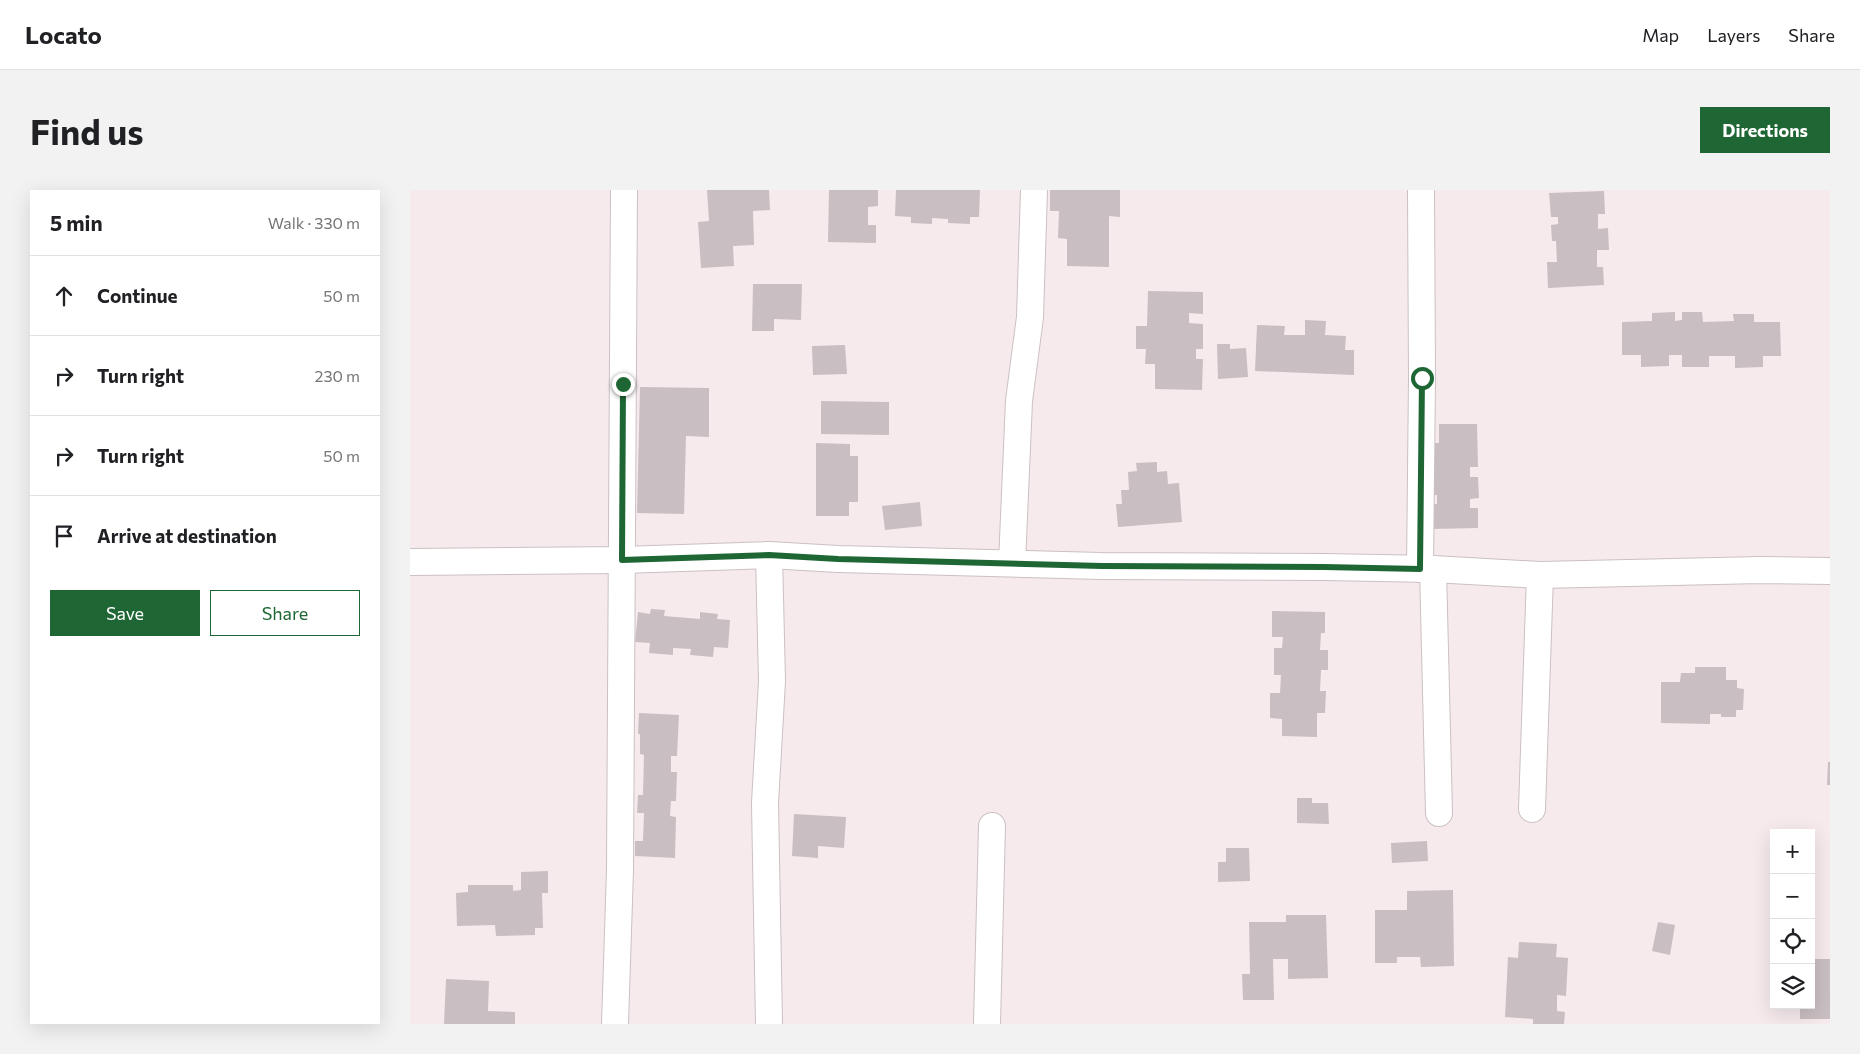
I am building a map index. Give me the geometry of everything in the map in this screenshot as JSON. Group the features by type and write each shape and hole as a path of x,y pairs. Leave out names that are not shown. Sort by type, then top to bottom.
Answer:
{"street":[{"path":"615,1024 620,870 624,190"},
{"path":"1012,563 1019,401 1030,317 1034,190"},
{"path":"1420,190 1426,569 1439,813"},
{"path":"769,555 772,681 765,803 769,1024"},
{"path":"410,562 622,560 769,555 838,559 1102,566 1426,569 1540,575 1761,570 1830,571"},
{"path":"1532,809 1540,575"},
{"path":"987,1024 992,826"}],"building":[{"path":"707,190 769,190 770,210 753,211 754,245 733,246 734,266 701,268 698,222 709,221"},
{"path":"829,190 878,190 878,206 868,207 868,225 876,225 876,243 828,242"},
{"path":"896,190 980,190 979,217 970,217 970,224 948,223 948,219 932,218 932,224 911,223 911,217 895,216"},
{"path":"1050,190 1120,190 1120,217 1109,216 1109,267 1067,266 1067,239 1058,238 1059,211 1050,211"},
{"path":"1604,191 1605,214 1598,214 1598,229 1608,228 1609,250 1597,250 1597,267 1603,267 1604,285 1548,288 1547,262 1557,262 1556,241 1552,241 1551,225 1558,224 1558,217 1551,217 1549,193"},
{"path":"753,284 802,284 801,320 774,319 774,331 752,331"},
{"path":"1148,291 1203,292 1203,314 1189,313 1189,323 1203,324 1203,349 1196,349 1196,359 1203,359 1202,390 1155,389 1155,364 1145,364 1146,349 1136,349 1136,326 1147,326"},
{"path":"1675,312 1675,321 1682,320 1682,312 1702,312 1703,322 1734,321 1733,314 1754,314 1754,322 1780,322 1781,356 1763,356 1763,367 1735,368 1735,356 1709,356 1709,367 1682,367 1682,355 1669,355 1669,366 1641,367 1641,355 1622,355 1622,322 1652,321 1652,313"},
{"path":"1305,320 1326,321 1325,335 1346,336 1345,350 1354,350 1354,375 1255,371 1257,325 1285,326 1284,335 1305,335"},
{"path":"1217,344 1230,344 1230,349 1246,348 1248,377 1218,379"},
{"path":"845,345 847,374 813,375 812,346"},
{"path":"640,387 709,388 709,437 686,436 684,514 637,513"},
{"path":"821,401 889,402 889,435 821,434"},
{"path":"1439,424 1477,424 1478,467 1470,467 1470,477 1478,477 1479,498 1470,499 1470,508 1478,508 1478,528 1431,529 1430,504 1437,504 1437,495 1428,495 1427,443 1439,443"},
{"path":"816,443 850,444 850,456 858,456 858,502 849,502 849,516 816,516"},
{"path":"1157,462 1157,472 1167,471 1168,484 1179,483 1182,522 1118,527 1116,504 1122,504 1121,490 1129,490 1128,472 1137,471 1136,463"},
{"path":"920,502 922,526 885,530 882,506"},
{"path":"651,609 665,610 664,616 700,619 700,612 718,614 717,619 730,620 728,648 714,647 713,657 690,655 691,649 673,648 673,655 649,653 650,643 635,642 638,612 650,614"},
{"path":"1272,611 1325,612 1325,633 1321,633 1320,650 1328,650 1328,670 1321,670 1320,691 1326,691 1325,713 1317,713 1317,737 1282,736 1282,719 1270,718 1270,693 1280,693 1281,675 1274,675 1274,648 1282,648 1283,637 1272,637"},
{"path":"1695,667 1726,667 1726,680 1737,680 1737,688 1744,689 1743,710 1736,710 1736,717 1721,717 1721,714 1710,714 1710,724 1661,723 1661,682 1680,682 1681,673 1695,673"},
{"path":"639,713 679,715 677,756 671,756 671,772 677,772 676,801 671,801 670,816 676,817 675,858 635,856 635,841 643,841 644,813 637,813 638,795 643,795 644,755 640,754 640,734 638,734"},
{"path":"1828,762 1830,762 1830,785 1827,785"},
{"path":"1297,798 1312,798 1312,803 1328,803 1329,824 1297,823"},
{"path":"794,814 846,817 844,848 818,846 818,858 792,856"},
{"path":"1427,841 1428,861 1392,863 1391,843"},
{"path":"1226,848 1249,848 1250,881 1218,882 1218,862 1226,862"},
{"path":"548,871 548,893 542,893 543,928 535,928 535,935 496,936 495,925 457,926 456,893 468,892 468,885 513,885 513,891 521,890 521,872"},
{"path":"1453,890 1454,966 1421,967 1420,957 1397,957 1397,963 1375,963 1375,910 1407,910 1407,891"},
{"path":"1286,915 1326,915 1328,978 1288,979 1288,959 1273,959 1274,1000 1243,1000 1242,974 1250,974 1249,922 1286,922"},
{"path":"1658,922 1675,925 1670,955 1652,951"},
{"path":"1519,942 1557,944 1556,957 1568,958 1566,996 1557,995 1557,1011 1565,1012 1564,1024 1533,1024 1533,1019 1505,1017 1508,957 1518,958"},
{"path":"1815,959 1830,959 1830,1019 1800,1019 1800,1009 1815,1009"},
{"path":"446,979 489,981 488,1011 515,1012 515,1024 444,1024"}],"route":[{"path":"623,384 622,560 769,555 838,559 1102,566 1420,569 1422,378"}]}
